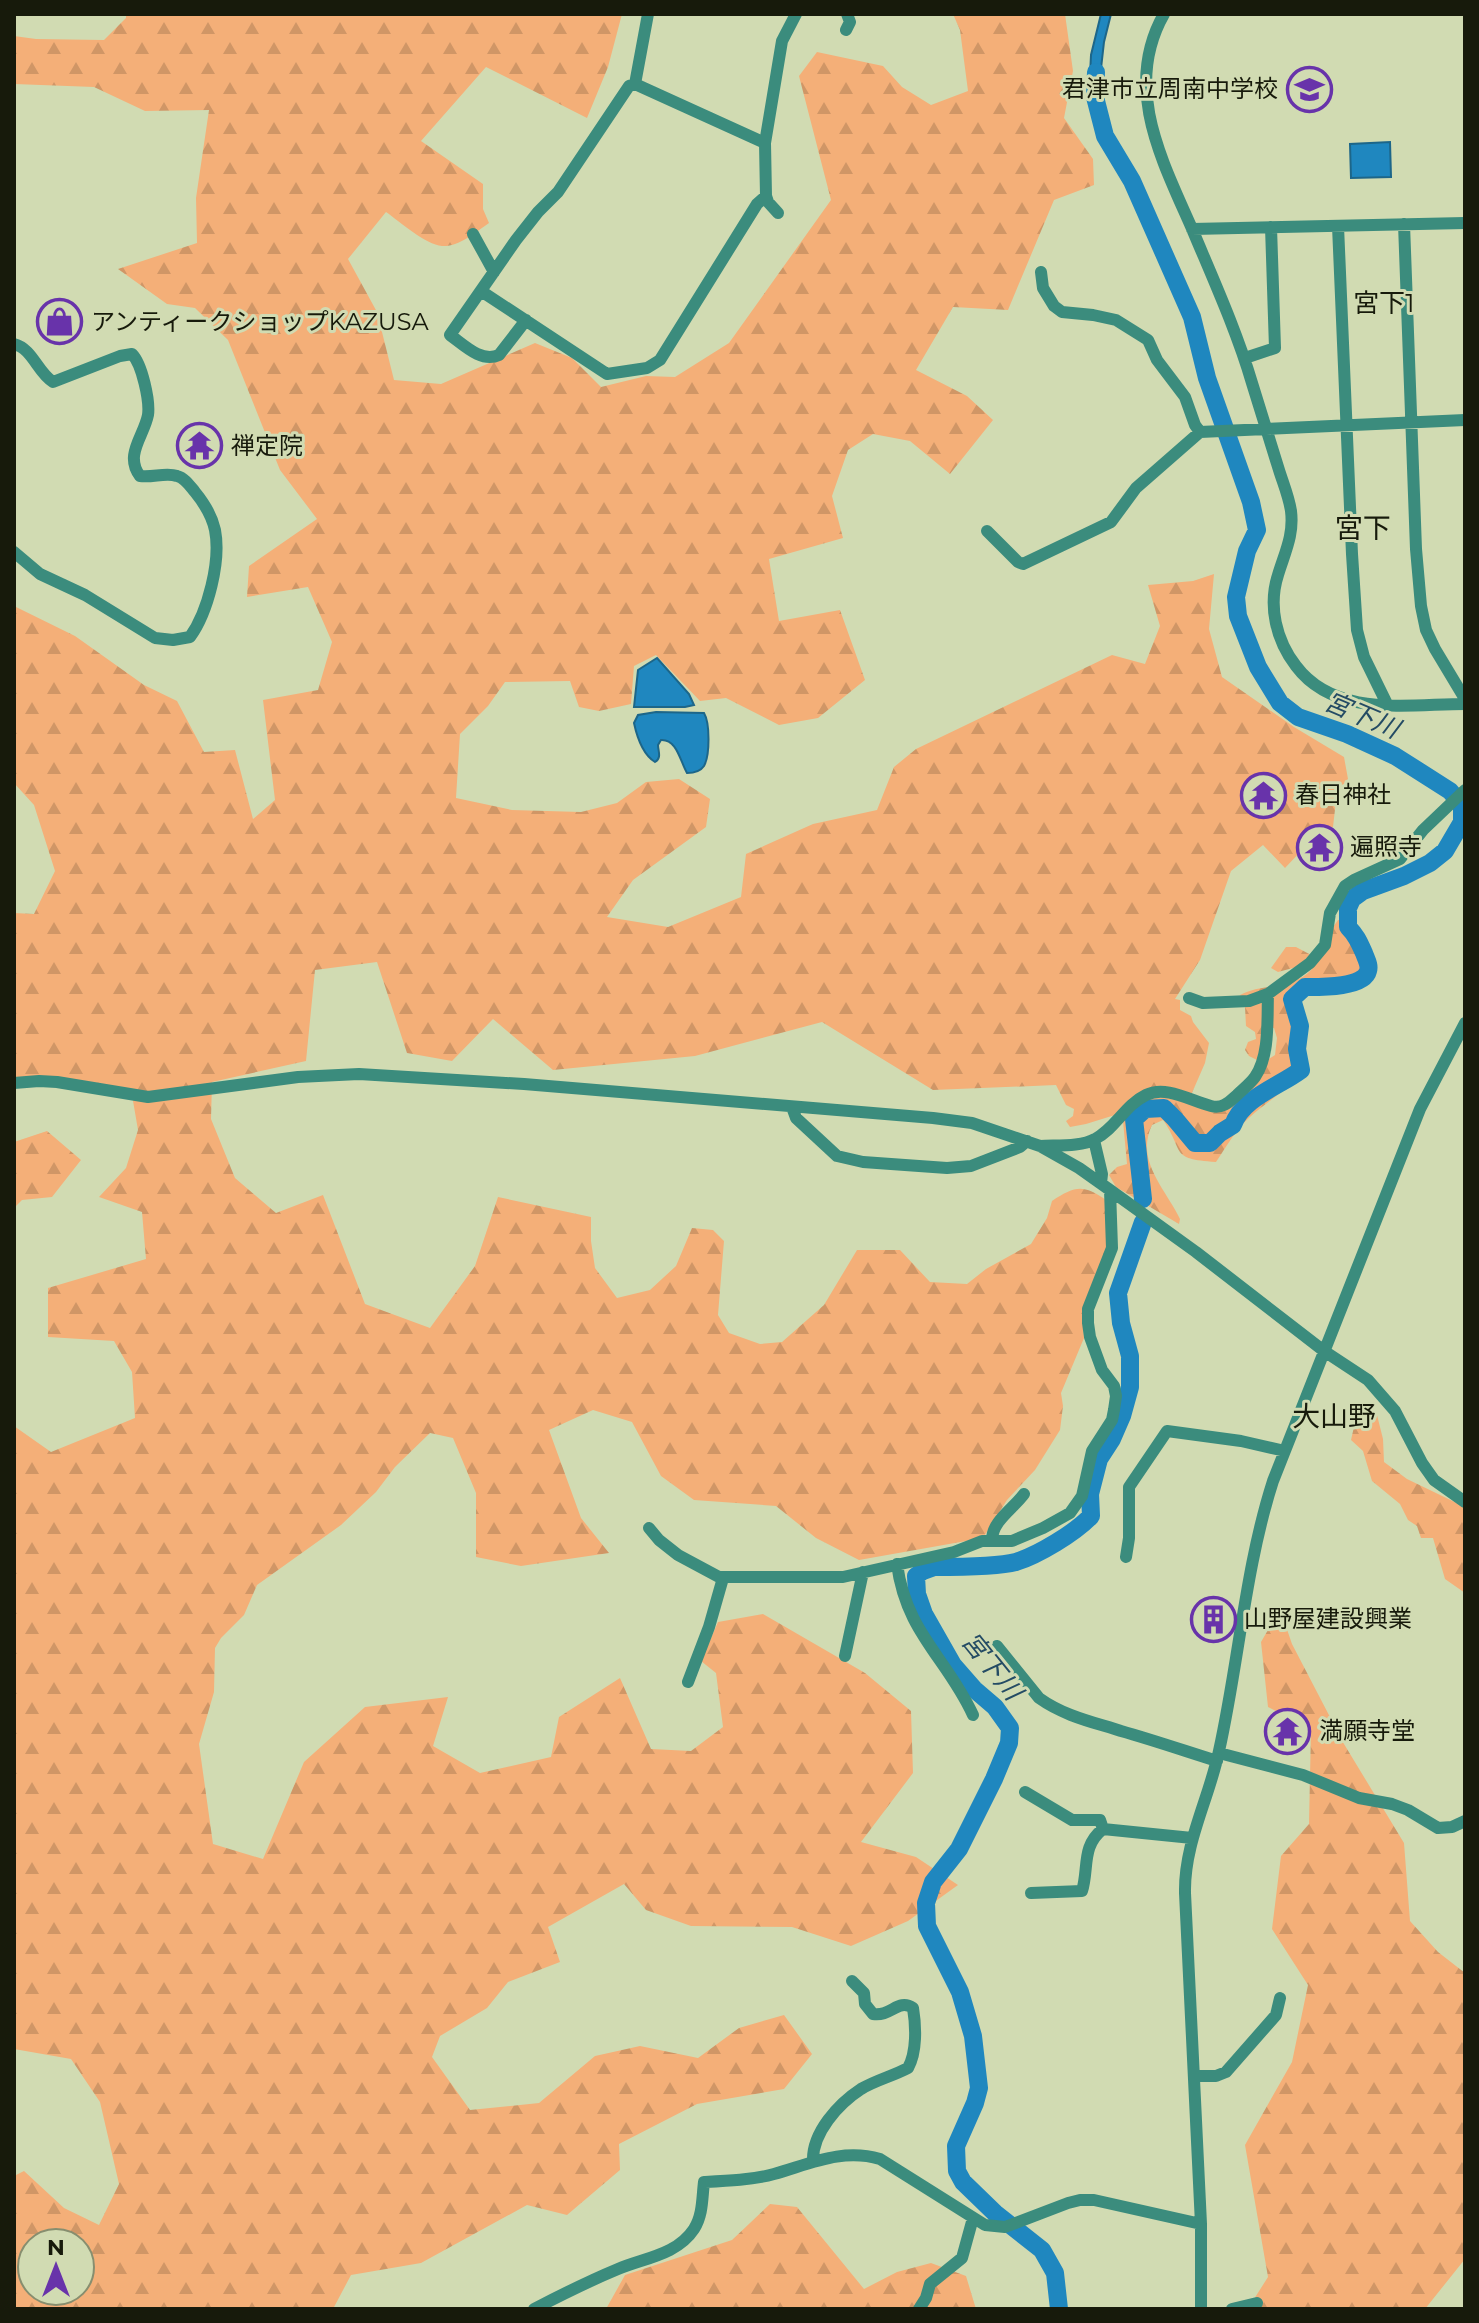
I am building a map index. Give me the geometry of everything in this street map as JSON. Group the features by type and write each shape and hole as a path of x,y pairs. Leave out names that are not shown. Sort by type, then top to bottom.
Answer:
{"street":[{"path":"635,84 648,14"},
{"path":"778,213 766,196 765,143 782,41 796,14"},
{"path":"846,30 850,22 847,14"},
{"path":"1164,14 1155,29 1147,58 1146,101 1149,119 1175,193 1245,358 1291,509 1290,542 1274,593 1274,616 1279,636 1288,654 1309,681 1324,691 1357,704 1465,702 1426,630 1421,606 1404,224"},
{"path":"526,320 494,358 483,358 450,335 538,212 558,192 629,86 635,84 765,143"},
{"path":"481,291 607,374 653,366 660,360 757,204 766,196"},
{"path":"1192,229 1465,223"},
{"path":"1338,226 1357,630 1364,657 1387,704"},
{"path":"1245,358 1275,348 1271,227"},
{"path":"473,234 494,272"},
{"path":"1041,272 1043,288 1054,306 1062,312 1116,320 1148,340 1157,360 1185,397 1195,425 1204,432"},
{"path":"14,344 29,353 44,377 53,382 120,356 132,354 139,360 148,414 135,448 136,470 140,476 176,475 187,482 210,516 215,532 215,567 197,626 190,637 173,640 155,638 85,595 40,574 14,552"},
{"path":"987,531 1018,562 1023,564 1038,559 1111,522 1136,488 1204,432 1465,420"},
{"path":"1189,998 1203,1003 1242,1003 1268,994 1317,958 1323,950 1332,907 1345,886 1400,859 1439,814 1465,790"},
{"path":"1040,1146 1094,1140 1148,1094 1177,1095 1211,1106 1227,1104 1250,1082 1261,1064 1268,994"},
{"path":"1201,2309 1201,2224 1185,1874 1192,1838 1218,1757 1260,1522 1420,1109 1465,1023"},
{"path":"14,1083 57,1082 148,1097 298,1077 359,1074 524,1084 972,1123 1040,1146 1079,1168 1196,1252 1324,1351 1368,1380 1400,1418 1434,1480 1465,1502"},
{"path":"792,1107 796,1118 837,1156 863,1162 947,1168 971,1166 1020,1147 1027,1141"},
{"path":"649,1528 678,1555 723,1578 843,1577 954,1552 971,1544 992,1540 1012,1541 1070,1513 1082,1496 1094,1444 1112,1420 1116,1396 1114,1386 1102,1370 1088,1323 1088,1309 1112,1248 1113,1237 1106,1186 1094,1140"},
{"path":"1126,1557 1129,1487 1167,1431 1241,1441 1285,1451"},
{"path":"992,1540 994,1526 1024,1494"},
{"path":"897,1564 899,1582 917,1628 963,1693 973,1715"},
{"path":"845,1656 863,1572"},
{"path":"688,1682 723,1578"},
{"path":"997,1646 1039,1698 1103,1727 1303,1775 1359,1798 1392,1804 1438,1828 1452,1827 1465,1821"},
{"path":"1025,1792 1072,1820 1100,1820 1103,1829"},
{"path":"1103,1829 1192,1838"},
{"path":"1031,1893 1082,1891 1086,1857 1095,1837 1103,1829"},
{"path":"813,2161 819,2136 838,2109 860,2090 908,2068 912,2060 913,2008 905,2004 882,2015 873,2014 865,2004 864,1993 852,1981"},
{"path":"1194,2076 1216,2076 1226,2072 1276,2015 1280,1998"},
{"path":"534,2309 679,2245 693,2232 701,2216 704,2182 760,2177 813,2161 851,2155 880,2159 985,2225 1012,2225 1080,2200 1094,2200 1201,2224"},
{"path":"919,2309 930,2284 962,2258 973,2218"},
{"path":"1232,2309 1257,2303"}],"green space":[{"path":"126,14 622,14 608,67 587,118 486,67 421,141 483,184 483,209 489,223 461,242 442,246 421,237 386,212 348,259 377,312 394,380 441,384 535,343 572,358 601,387 646,376 675,377 729,343 831,200 799,76 817,52 883,66 902,87 931,105 968,91 960,30 953,14 1065,14 1073,71 1064,118 1093,159 1094,185 1054,200 1008,310 953,307 916,370 967,396 993,420 950,474 910,441 873,434 848,450 832,496 843,538 769,559 779,621 840,610 865,680 818,718 779,725 726,698 700,701 656,655 634,666 631,704 599,711 579,707 570,681 505,682 488,706 460,734 456,798 512,810 581,812 617,803 646,782 679,779 710,799 706,827 633,880 607,917 668,927 741,897 746,854 813,824 877,810 894,767 916,749 1112,655 1145,664 1160,626 1148,585 1193,581 1214,574 1209,629 1222,677 1344,757 1348,779 1337,792 1333,827 1322,829 1285,868 1263,845 1231,871 1200,960 1175,999 1180,1000 1180,1010 1191,1016 1209,1043 1205,1063 1188,1102 1227,1107 1259,1061 1245,1050 1248,1042 1256,1039 1255,1032 1246,1026 1245,1007 1240,995 1296,980 1312,969 1304,965 1278,972 1271,968 1286,947 1296,947 1313,956 1338,920 1348,919 1367,938 1373,963 1368,975 1349,989 1304,996 1301,1003 1305,1058 1299,1073 1240,1127 1216,1162 1184,1156 1163,1120 1152,1125 1148,1138 1149,1162 1180,1219 1179,1224 1116,1187 1109,1175 1117,1167 1127,1164 1123,1121 1115,1115 1070,1127 1066,1121 1073,1116 1074,1109 1066,1105 1056,1085 933,1090 822,1022 695,1056 553,1070 493,1019 452,1061 407,1053 377,962 315,970 306,1061 212,1082 211,1119 235,1178 276,1213 323,1195 365,1304 430,1328 475,1266 498,1197 591,1217 595,1268 617,1298 650,1290 676,1266 692,1228 713,1230 724,1241 718,1315 729,1333 760,1344 782,1342 824,1305 857,1250 900,1250 930,1282 967,1284 986,1269 1031,1244 1047,1218 1052,1201 1060,1196 1085,1189 1106,1200 1107,1254 1082,1310 1084,1338 1061,1393 1060,1430 1035,1470 1007,1500 983,1538 859,1560 816,1538 776,1506 694,1500 661,1476 632,1422 593,1410 549,1430 581,1518 609,1553 521,1566 476,1557 476,1493 453,1438 430,1433 341,1525 257,1585 244,1615 215,1648 214,1692 199,1744 213,1844 263,1859 304,1762 365,1707 448,1697 433,1746 480,1773 551,1757 559,1717 620,1678 651,1749 691,1751 723,1727 716,1673 701,1661 718,1622 763,1614 865,1673 911,1711 913,1773 861,1842 916,1857 958,1885 908,1921 851,1946 792,1927 691,1926 646,1910 624,1884 548,1927 560,1962 508,1982 487,2008 440,2036 432,2057 470,2110 539,2103 595,2056 640,2046 698,2058 739,2028 784,2015 812,2054 784,2089 697,2104 619,2144 620,2170 567,2215 527,2205 421,2263 351,2275 333,2309 14,2309 14,2176 24,2171 64,2208 99,2225 119,2184 100,2102 71,2059 14,2049 14,1426 51,1452 135,1418 132,1372 114,1341 48,1337 48,1288 146,1259 142,1212 99,1197 126,1168 138,1130 132,1095 57,1082 14,1084 14,913 34,914 55,871 34,805 14,783 14,606 75,636 144,685 177,701 204,752 235,750 253,819 275,800 263,700 318,690 332,642 308,587 247,597 249,566 317,519 280,470 228,340 195,308 167,304 118,269 197,243 196,198 209,110 145,111 94,87 14,84 14,36 104,40 126,18","holes":["1270,780 1282,788 1281,803 1269,809 1257,807 1251,797 1251,789 1260,782","1268,1028 1274,1028 1277,1038 1275,1055 1264,1062"]},
{"path":"47,1131 81,1160 52,1197 22,1200 14,1208 14,1142"},
{"path":"1359,1405 1377,1415 1384,1462 1407,1479 1465,1507 1465,1593 1445,1579 1433,1538 1421,1538 1417,1526 1408,1520 1400,1504 1372,1481 1363,1451 1351,1440"},
{"path":"1280,1609 1292,1644 1344,1744 1404,1843 1410,1921 1438,1952 1465,1973 1465,2259 1425,2309 1256,2309 1254,2299 1268,2277 1245,2145 1292,2062 1308,1985 1272,1929 1281,1856 1309,1824 1311,1729 1268,1707 1261,1642"},
{"path":"770,2204 797,2207 864,2289 897,2272 931,2263 966,2276 976,2309 606,2309 625,2275 732,2240"}],"water":[{"path":"1101,14 1111,14 1104,42 1098,95 1089,96 1091,55"},
{"path":"1390,142 1391,177 1351,178 1350,144"},
{"path":"657,658 689,694 694,705 634,707 638,670"},
{"path":"656,712 704,713 708,747 701,770 687,773 674,747 666,741 661,740 658,745 659,756 655,762 643,750 634,723 638,715"}],"waterway":[{"name":"宮下川","path":"1096,72 1095,97 1105,136 1132,181 1192,317 1207,378 1251,502 1257,530 1247,551 1236,597 1238,616 1258,667 1280,703 1298,717 1347,734 1395,756 1450,791 1462,805 1462,822 1445,851 1430,863 1363,891 1352,899 1348,908 1348,927 1364,953 1368,971 1365,977 1350,984 1305,987 1292,999 1300,1026 1297,1049 1301,1070 1244,1107 1233,1125 1210,1143 1195,1143 1164,1108 1145,1109 1134,1119 1143,1199"},
{"name":"宮下川","path":"1059,2309 1055,2273 1042,2250 995,2213 963,2182 957,2171 956,2146 979,2088 973,2036 960,1992 927,1926 926,1903 933,1882 959,1849 994,1779 1009,1743 1010,1728 995,1707 953,1665 924,1614 917,1594 916,1576 934,1567 1016,1562 1056,1543 1091,1516 1090,1494 1099,1459 1122,1416 1130,1387 1130,1356 1121,1323 1118,1293 1143,1222"}],"place":[{"name":"君津市立周南中学校","path":"1309,89"},
{"name":"アンティークショップKAZUSA","path":"60,322"},
{"name":"禅定院","path":"200,446"},
{"name":"春日神社","path":"1264,795"},
{"name":"遍照寺","path":"1319,847"},
{"name":"山野屋建設興業","path":"1213,1619"},
{"name":"満願寺堂","path":"1288,1731"}],"district":[{"name":"宮下1","path":"1384,303"},
{"name":"宮下","path":"1363,528"},
{"name":"大山野","path":"1334,1416"}]}
